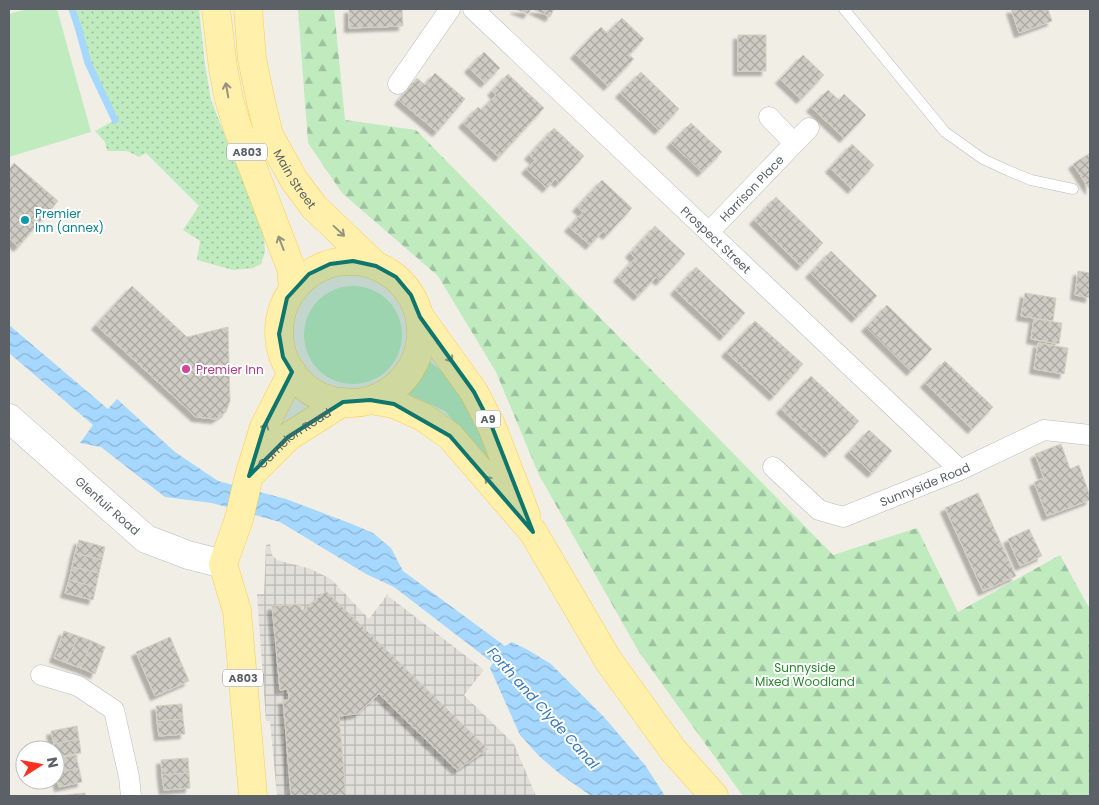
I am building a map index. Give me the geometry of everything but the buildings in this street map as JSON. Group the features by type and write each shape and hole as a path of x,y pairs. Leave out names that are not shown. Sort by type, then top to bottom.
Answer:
{"main road":[{"name":"A803","path":"216,9 223,68 229,99 237,126 291,268 293,290"},
{"name":"Main Street","path":"248,9 252,59 269,135 294,180 314,207 376,266"},
{"path":"353,261 376,266 396,277 411,295 420,317 421,341 415,361 400,383 381,397 359,403 329,400 310,391 292,372 283,357 279,334 282,311 287,298 293,290 309,274 330,264 353,261"},
{"name":"A9","path":"420,317 474,392 492,427 533,532 608,660 673,750 714,796"},
{"name":"Camelon Road","path":"223,564 239,519 249,476 264,427 292,372"},
{"name":"A9","path":"370,400 394,404 423,417 450,436 533,532"},
{"name":"Camelon Road","path":"249,476 288,437 343,402"},
{"name":"Glenfuir Road","path":"9,418 146,539 188,555 223,564"},
{"name":"A803","path":"223,564 237,611 252,796"}],"street":[{"path":"398,84 450,9"},
{"name":"Prospect Street","path":"474,9 960,470"},
{"path":"769,117 794,143"},
{"name":"Harrison Place","path":"709,232 809,128"},
{"name":"Sunnyside Road","path":"773,467 819,510 843,518 960,470 1044,430 1090,434"},
{"path":"41,675 78,686 114,710 129,777 131,796"}],"lane":[{"path":"844,9 945,132 983,159 1009,171 1031,180 1073,189"}],"highlighted area":[{"path":"353,261 376,266 396,277 411,295 420,317 474,392 492,427 533,532 450,436 394,404 370,400 343,402 288,437 249,476 264,427 292,372 283,357 279,334 287,298 309,274 330,264"}],"shaded area":[{"path":"270,544 272,555 277,560 311,569 331,579 369,619 387,595 484,670 464,695 514,744 536,796 277,796 270,721 266,721 257,594 264,594 266,545"}],"green space":[{"path":"27,9 57,9 91,132 9,157 9,14"},
{"path":"72,9 199,9 211,100 264,236 265,252 261,264 253,268 233,270 197,260 200,241 183,230 199,206 146,153 139,157 127,151 107,151 105,142 95,131 115,120 88,63"},
{"name":"Sunnyside Mixed Woodland","path":"298,9 334,9 345,120 416,130 833,555 917,528 958,612 1060,555 1088,606 1090,606 1090,796 743,796 639,652 539,475 496,372 438,276 342,193 308,143"},
{"path":"353,286 363,287 380,294 394,308 401,325 401,345 394,362 380,376 363,383 353,384 343,383 326,376 312,362 305,345 304,335 305,325 312,308 326,294 343,287"},
{"path":"428,360 451,379 496,460 491,464 445,411 408,394"}],"water":[{"name":"Forth and Clyde Canal","path":"9,325 108,409 117,399 175,452 218,481 286,499 373,533 391,548 403,571 505,646 512,642 551,664 604,717 645,765 665,796 591,796 560,774 539,756 520,735 490,668 493,663 394,587 366,574 280,522 212,503 165,497 101,447 80,443 93,425 9,353"}],"waterway":[{"path":"72,9 88,63 115,120"}],"place":[{"name":"Premier Inn (annex)","path":"25,220"},
{"name":"Premier Inn","path":"186,369"}]}
